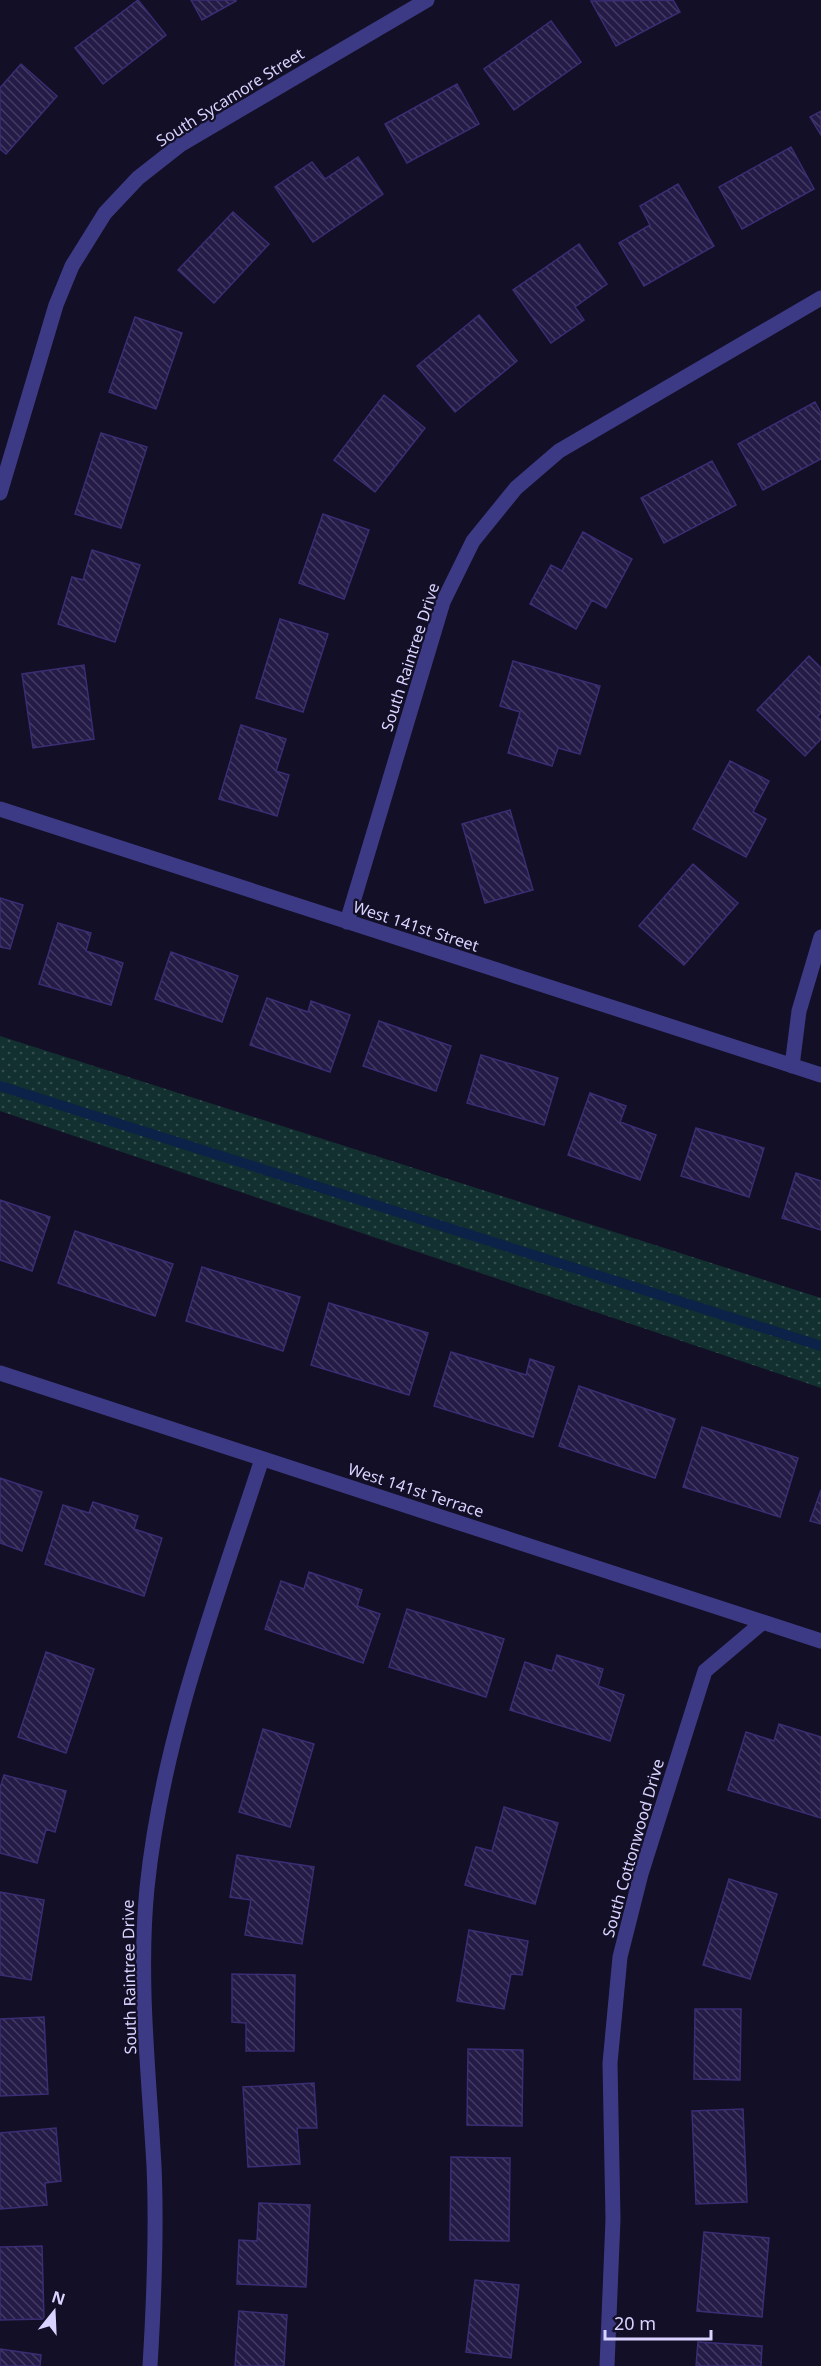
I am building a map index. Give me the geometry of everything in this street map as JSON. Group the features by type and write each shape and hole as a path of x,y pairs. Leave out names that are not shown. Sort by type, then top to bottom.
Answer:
{"street":[{"name":"South Sycamore Street","path":"0,493 56,305 72,266 105,213 138,178 180,146 427,0"},
{"name":"South Raintree Drive","path":"347,922 443,602 473,541 516,488 559,451 821,298"},
{"name":"West 141st Street","path":"0,809 821,1076"},
{"path":"792,1066 799,1011 821,937"},
{"name":"West 141st Terrace","path":"0,1373 821,1641"},
{"name":"South Raintree Drive","path":"150,2366 154,2304 154,2170 144,1982 147,1890 161,1788 185,1695 262,1459"},
{"name":"South Cottonwood Drive","path":"607,2366 613,2219 610,2062 621,1957 641,1874 705,1671 763,1622"}],"green space":[{"path":"0,1036 821,1298 821,1388 0,1111"}],"building":[{"path":"138,0 166,35 103,84 75,48"},
{"path":"191,0 236,0 236,1 202,20"},
{"path":"673,0 680,12 616,46 591,1"},
{"path":"551,21 581,62 514,110 484,69"},
{"path":"21,64 57,96 6,154 0,149 0,88"},
{"path":"457,84 479,124 407,163 385,124"},
{"path":"821,111 821,135 810,117"},
{"path":"791,147 814,189 742,229 719,187"},
{"path":"358,157 383,194 313,242 275,187 312,162 325,179"},
{"path":"678,184 714,246 644,286 619,243 650,225 640,206"},
{"path":"233,212 269,244 214,303 178,270"},
{"path":"579,244 607,284 575,307 584,320 551,343 513,290"},
{"path":"479,315 517,361 455,412 417,366"},
{"path":"135,317 182,333 156,409 109,392"},
{"path":"384,395 425,428 375,492 334,460"},
{"path":"815,402 821,413 821,459 763,490 738,444"},
{"path":"101,433 147,447 121,528 75,514"},
{"path":"712,461 736,505 664,543 641,498"},
{"path":"323,514 369,530 344,599 299,583"},
{"path":"583,532 632,559 606,608 592,600 576,629 530,604 551,565 562,571"},
{"path":"92,550 140,565 115,642 58,624 72,577 83,580"},
{"path":"280,619 328,634 303,712 256,698"},
{"path":"809,656 821,668 821,713 817,717 821,720 821,739 805,756 757,710"},
{"path":"513,661 600,686 580,754 558,748 552,766 508,753 520,712 500,706"},
{"path":"84,665 94,739 33,748 22,674"},
{"path":"241,725 286,739 276,771 289,775 277,816 219,799"},
{"path":"730,761 769,781 753,812 766,819 746,857 693,829"},
{"path":"510,810 533,890 485,903 462,824"},
{"path":"693,864 738,903 684,965 639,926"},
{"path":"0,898 23,905 10,949 0,947"},
{"path":"58,923 91,933 86,951 123,963 111,1005 39,984"},
{"path":"171,952 238,976 222,1022 155,999"},
{"path":"267,998 308,1012 311,1001 350,1015 330,1072 250,1045"},
{"path":"379,1021 451,1046 436,1091 363,1066"},
{"path":"481,1055 558,1078 544,1125 467,1103"},
{"path":"590,1093 626,1106 620,1122 656,1135 640,1180 568,1155"},
{"path":"696,1128 764,1148 749,1197 681,1176"},
{"path":"796,1173 821,1181 821,1230 782,1218"},
{"path":"0,1200 50,1217 32,1271 0,1260"},
{"path":"75,1231 173,1264 155,1316 58,1283"},
{"path":"202,1267 300,1297 283,1351 186,1321"},
{"path":"329,1303 428,1333 409,1395 311,1365"},
{"path":"451,1352 526,1375 530,1359 554,1367 533,1437 434,1406"},
{"path":"579,1386 675,1419 655,1478 559,1446"},
{"path":"702,1427 798,1458 780,1517 683,1487"},
{"path":"0,1478 42,1492 22,1551 0,1543"},
{"path":"821,1490 821,1524 810,1521"},
{"path":"93,1502 138,1516 134,1529 162,1538 144,1596 45,1564 63,1505 89,1513"},
{"path":"309,1572 362,1590 357,1606 380,1614 363,1663 265,1629 281,1581 304,1589"},
{"path":"407,1609 504,1639 486,1697 389,1667"},
{"path":"46,1652 94,1669 66,1753 18,1737"},
{"path":"557,1655 603,1669 598,1686 624,1695 610,1741 510,1710 525,1662 552,1671"},
{"path":"779,1724 821,1737 821,1818 728,1790 746,1732 774,1741"},
{"path":"263,1729 314,1744 290,1827 239,1812"},
{"path":"4,1775 66,1791 55,1832 46,1829 37,1863 0,1853 0,1788"},
{"path":"504,1807 558,1823 535,1904 465,1885 476,1847 492,1851"},
{"path":"237,1855 314,1867 302,1944 245,1935 251,1900 230,1897"},
{"path":"729,1879 777,1894 750,1979 703,1965"},
{"path":"0,1892 44,1900 31,1980 0,1975"},
{"path":"469,1930 528,1941 522,1975 511,1974 504,2009 457,2001"},
{"path":"232,1974 295,1975 294,2051 246,2051 246,2023 232,2022"},
{"path":"695,2009 741,2009 740,2080 694,2079"},
{"path":"44,2017 48,2094 0,2096 0,2019"},
{"path":"468,2049 523,2050 522,2126 467,2125"},
{"path":"314,2083 317,2128 297,2128 300,2164 248,2167 243,2087"},
{"path":"743,2109 747,2202 696,2204 692,2111"},
{"path":"56,2128 61,2181 45,2183 47,2205 0,2209 0,2133"},
{"path":"451,2157 510,2158 509,2241 450,2240"},
{"path":"259,2203 310,2205 306,2287 237,2284 239,2240 257,2241"},
{"path":"704,2232 769,2238 762,2317 697,2311"},
{"path":"42,2246 44,2319 0,2320 0,2247"},
{"path":"475,2280 519,2285 511,2358 466,2352"},
{"path":"239,2311 287,2315 284,2366 235,2366"},
{"path":"698,2342 762,2346 761,2366 696,2366"},
{"path":"0,2349 41,2355 40,2366 0,2366"}],"waterway":[{"path":"0,1086 821,1346"}]}
